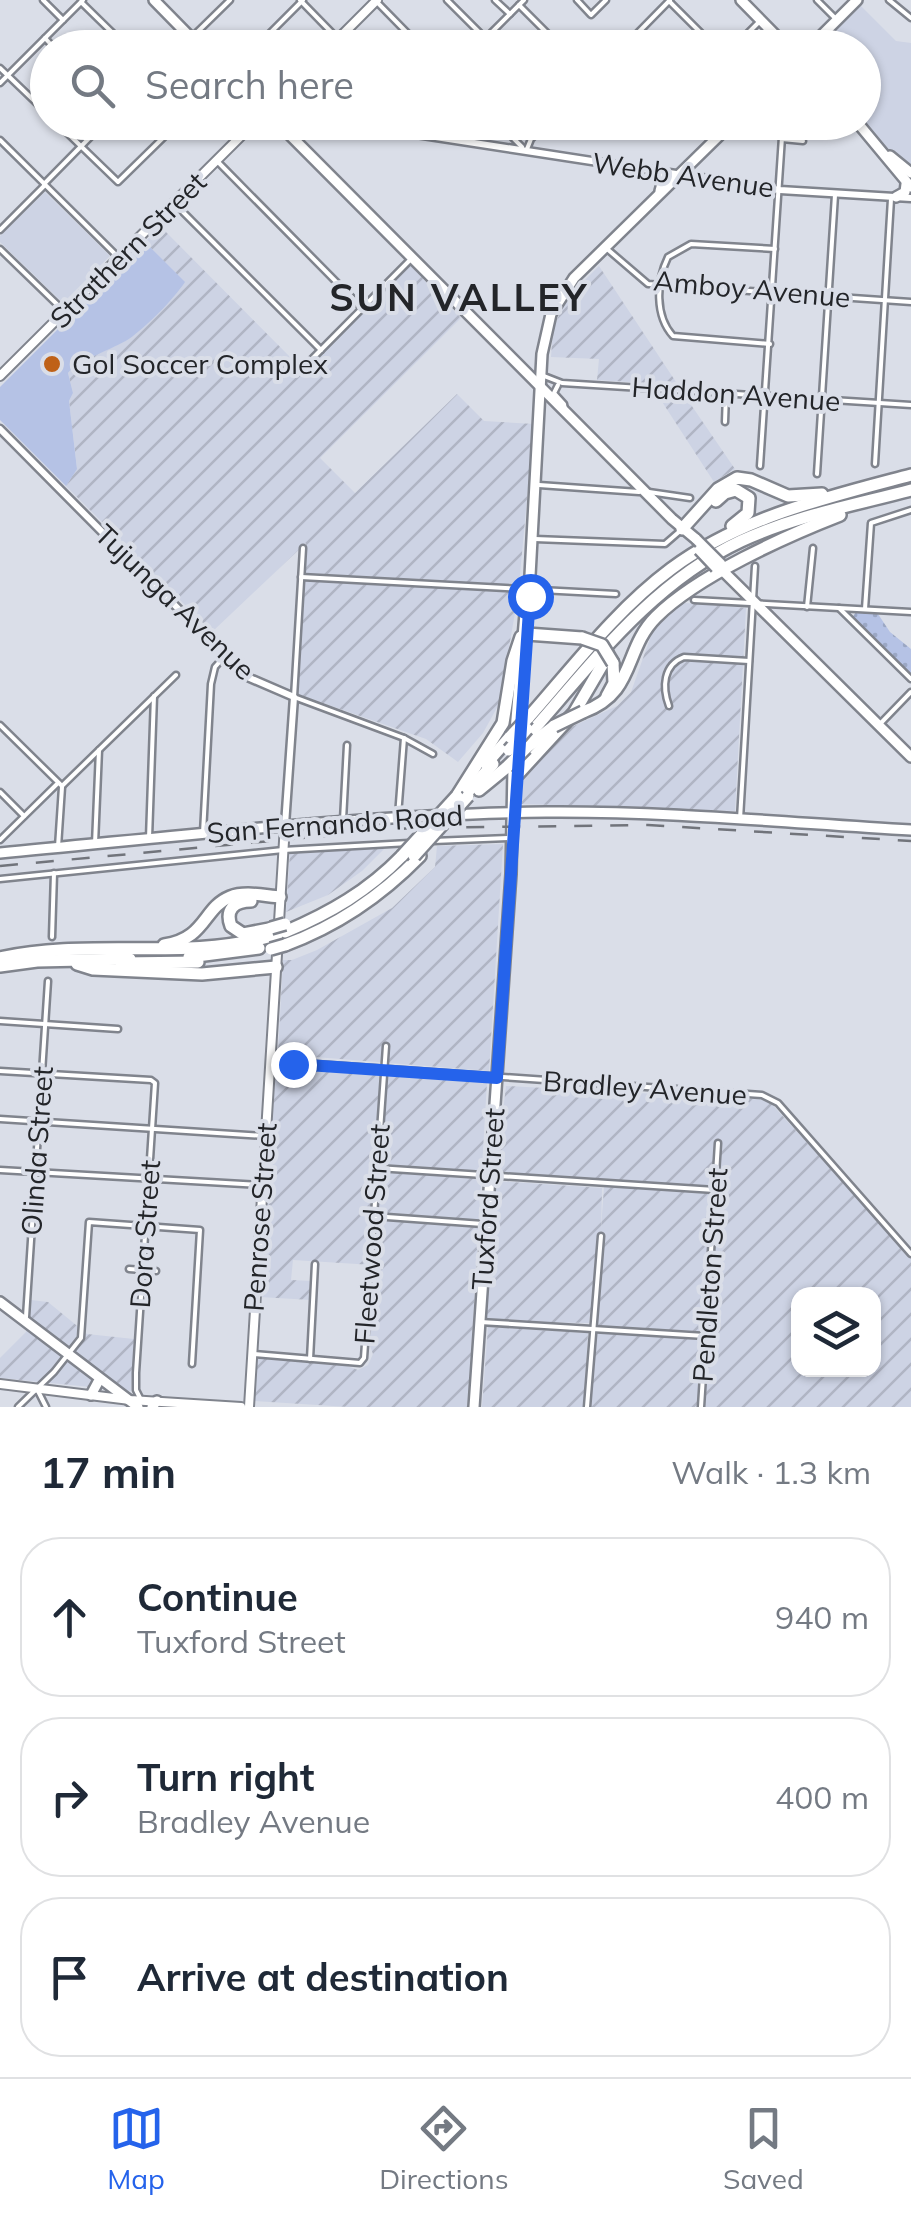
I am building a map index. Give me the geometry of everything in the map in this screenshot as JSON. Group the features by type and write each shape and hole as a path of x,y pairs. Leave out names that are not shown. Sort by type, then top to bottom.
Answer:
{"highway":[{"path":"682,529 724,484 737,478 796,498 911,483"},
{"path":"583,712 602,704 621,685 640,640 655,618 720,567 911,483"},
{"path":"468,795 510,755 633,608 670,576 714,547 786,516 911,483"},
{"path":"0,965 42,958 202,954 328,926 368,902 510,755 624,610 696,543 874,485"},
{"path":"682,529 725,493 736,490 746,494 750,503 745,517 708,541 696,543"},
{"path":"527,732 642,609 679,578 762,532 884,497"},
{"path":"510,755 566,724 618,641 679,578"},
{"path":"468,795 503,724 513,660 524,636 582,638 602,646 613,663 614,677 608,694 600,703 554,726 527,732"},
{"path":"0,965 196,962 278,938 346,902 411,856"},
{"path":"90,951 176,943 201,928 228,898 246,894 280,900"},
{"path":"278,938 240,933 230,923 230,910 243,901 280,900"},
{"path":"0,965 30,953 192,950 278,938"},
{"path":"77,964 93,969 202,974 276,968"}],"main road":[{"path":"154,0 184,30"},
{"path":"740,0 771,30"},
{"path":"827,30 857,0"},
{"path":"346,30 376,1"},
{"name":"Strathern Street","path":"0,376 237,140"},
{"path":"295,140 911,757"},
{"path":"606,248 715,140"},
{"path":"873,140 909,180 907,190 894,197"},
{"path":"651,171 664,182 658,196"},
{"name":"Tuxford Street","path":"514,812 510,804 544,334 560,295 606,248"},
{"name":"Tuxford Street","path":"474,1407 514,812 510,755 525,676 524,636"},
{"path":"520,663 525,676"},
{"name":"San Fernando Road","path":"0,853 343,820 514,812 740,818 911,830"},
{"name":"Penrose Street","path":"249,1407 285,825"},
{"path":"0,1302 132,1403"},
{"path":"68,1354 69,1360 132,1403"},
{"path":"91,1396 98,1382"},
{"path":"0,1384 132,1403 241,1407"}],"street":[{"path":"43,0 63,20"},
{"path":"272,30 301,0 330,30"},
{"path":"447,0 478,30"},
{"path":"495,0 510,14"},
{"path":"494,30 524,0"},
{"path":"577,0 592,15 606,0"},
{"path":"818,0 837,20"},
{"path":"889,0 911,18"},
{"path":"53,30 82,1 110,30"},
{"path":"200,30 229,1"},
{"path":"376,1 404,30"},
{"path":"642,30 670,1 698,30"},
{"path":"518,5 544,30"},
{"path":"751,30 761,20"},
{"path":"0,83 30,53"},
{"path":"0,68 30,96"},
{"path":"0,140 119,259"},
{"path":"74,140 118,182 161,140"},
{"path":"0,230 88,140"},
{"name":"Webb Avenue","path":"454,140 780,190 911,198"},
{"path":"506,148 507,140"},
{"path":"515,140 526,152 531,140"},
{"path":"760,466 782,140"},
{"path":"796,140 803,141"},
{"path":"217,161 362,308"},
{"path":"817,474 836,192"},
{"path":"875,464 894,197"},
{"path":"174,203 320,350"},
{"path":"770,344 673,336 660,319 661,285 668,258 692,244 775,249"},
{"name":"Amboy Avenue","path":"606,248 640,279 661,285 911,302"},
{"path":"0,249 65,313"},
{"path":"306,366 412,258"},
{"name":"Haddon Avenue","path":"541,370 547,379 562,383 911,406"},
{"path":"562,383 554,393 565,411"},
{"path":"724,422 726,394"},
{"name":"Tujunga Avenue","path":"0,429 224,657 254,682 404,738 433,754"},
{"path":"534,484 690,498"},
{"path":"865,608 870,523 911,510"},
{"path":"530,539 659,545 682,529"},
{"name":"Penrose Street","path":"285,825 303,548"},
{"path":"807,607 813,548"},
{"path":"740,818 755,566"},
{"path":"301,577 616,594"},
{"path":"694,600 911,612"},
{"path":"839,608 911,680"},
{"path":"203,833 211,684 215,667 224,657"},
{"path":"669,706 667,673 676,660 684,657 749,661"},
{"path":"0,840 176,675"},
{"path":"879,725 911,692"},
{"path":"150,838 154,696"},
{"path":"0,726 60,785 58,847"},
{"path":"0,740 7,733"},
{"path":"398,816 404,738"},
{"path":"343,820 346,745"},
{"path":"95,844 99,750"},
{"path":"0,792 24,816"},
{"name":"San Fernando Road","path":"0,879 284,850 512,838"},
{"path":"52,936 54,873"},
{"name":"Olinda Street","path":"25,1322 48,981"},
{"path":"0,1021 118,1029"},
{"name":"Fleetwood Street","path":"310,1359 362,1361 386,1046"},
{"name":"Bradley Avenue","path":"270,1060 762,1096 778,1103 911,1254"},
{"path":"0,1071 42,1073"},
{"name":"Dora Street","path":"42,1073 151,1080 155,1084 136,1390 132,1403"},
{"path":"0,1119 266,1136"},
{"name":"Pendleton Street","path":"702,1407 718,1142"},
{"path":"377,1168 715,1190"},
{"path":"0,1170 262,1186"},
{"path":"373,1216 486,1224"},
{"path":"18,1407 68,1354 83,1330 89,1222 200,1230 192,1364"},
{"path":"587,1407 601,1236"},
{"path":"252,1354 310,1359 316,1264"},
{"path":"129,1269 156,1270"},
{"path":"480,1322 706,1336"},
{"path":"37,1389 46,1407"},
{"name":"Dora Street","path":"132,1403 136,1390"}],"shaded area":[{"path":"859,4 896,41 911,43 911,169 881,140 881,30 834,30"},
{"path":"45,192 110,256 63,303 0,242 0,236"},
{"path":"160,226 300,367 405,260 461,318 320,458 355,493 457,394 484,421 534,424 518,596 499,704 483,733 458,762 426,739 297,694 306,543 212,632 66,486 77,468 69,401 73,393 68,373 74,365 129,339 184,282 145,242"},
{"name":"Gol Soccer Complex","path":"145,242 185,282 136,334 68,373 73,393 69,401 77,469 66,486 0,420 0,387"},
{"path":"599,266 678,385 597,380 599,359 551,357 553,328 563,307"},
{"path":"657,394 685,396 735,469 714,482"},
{"path":"685,603 746,608 735,811 521,804 521,777 565,730 617,706 631,692 653,630 671,610"},
{"path":"856,612 878,614 890,632 911,649 911,676 852,618"},
{"path":"503,844 489,1071 278,1054 283,960 317,950 392,908 435,867 437,846"},
{"path":"387,846 362,871 328,895 286,912 290,853"},
{"path":"273,1068 487,1082 468,1407 349,1407 253,1401 255,1356 358,1370 368,1365 373,1354 373,1265 293,1260 291,1280 313,1281 311,1300 260,1297"},
{"path":"506,1086 768,1100 911,1257 911,1407 702,1407 712,1262 706,1335 594,1327 604,1187 700,1190 496,1172"},
{"path":"496,1181 602,1188 601,1231 589,1323 481,1321"},
{"path":"31,1300 48,1302 87,1334 134,1339 131,1391 0,1378 0,1358 26,1332"},
{"path":"488,1327 588,1333 584,1407 482,1407"},
{"path":"593,1331 705,1337 701,1407 589,1407"}],"railway":[{"path":"0,866 411,828 648,825 911,841"}],"place":[{"name":"Gol Soccer Complex","path":"52,364"}],"district":[{"name":"SUN VALLEY","path":"459,298"}],"route":[{"path":"293,1064 497,1078 530,596"}]}
